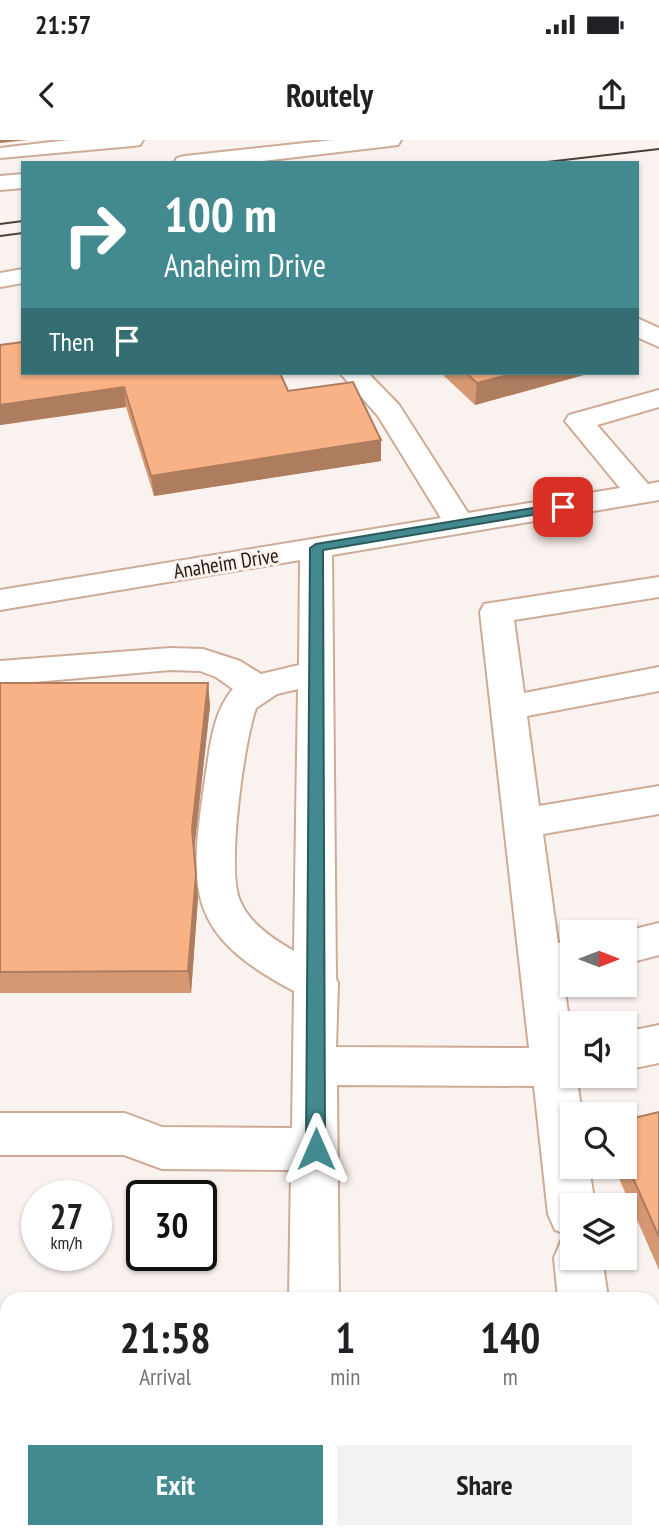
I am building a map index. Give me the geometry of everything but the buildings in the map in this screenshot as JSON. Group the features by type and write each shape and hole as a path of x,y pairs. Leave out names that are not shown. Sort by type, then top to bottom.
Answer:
{"street":[{"path":"4,151 132,140"},
{"path":"176,159 390,140"},
{"path":"0,183 21,181"},
{"path":"0,280 21,275"},
{"path":"639,327 659,339"},
{"path":"355,375 389,411 460,524"},
{"path":"650,492 579,421 659,398"},
{"name":"Anaheim Drive","path":"1,590 316,548 650,492"},
{"path":"314,1292 317,984 316,548"},
{"path":"560,1020 556,961 523,823 496,612 659,587"},
{"path":"0,673 171,659 203,660 228,669 257,688"},
{"path":"317,674 257,688 240,704 229,740 219,821 217,893 234,927 267,956 317,984"},
{"path":"508,708 659,679"},
{"path":"523,823 659,800"},
{"path":"637,944 659,939"},
{"path":"637,1049 659,1044"},
{"path":"316,1066 560,1065"},
{"path":"564,1088 571,1193"},
{"path":"0,1133 125,1134 162,1148 316,1149"},
{"path":"580,1270 582,1292"}],"tram line":[{"path":"555,161 659,149"},
{"path":"0,224 21,221"},
{"path":"0,236 21,233"}],"route":[{"path":"316,1149 316,548 563,507"}]}
